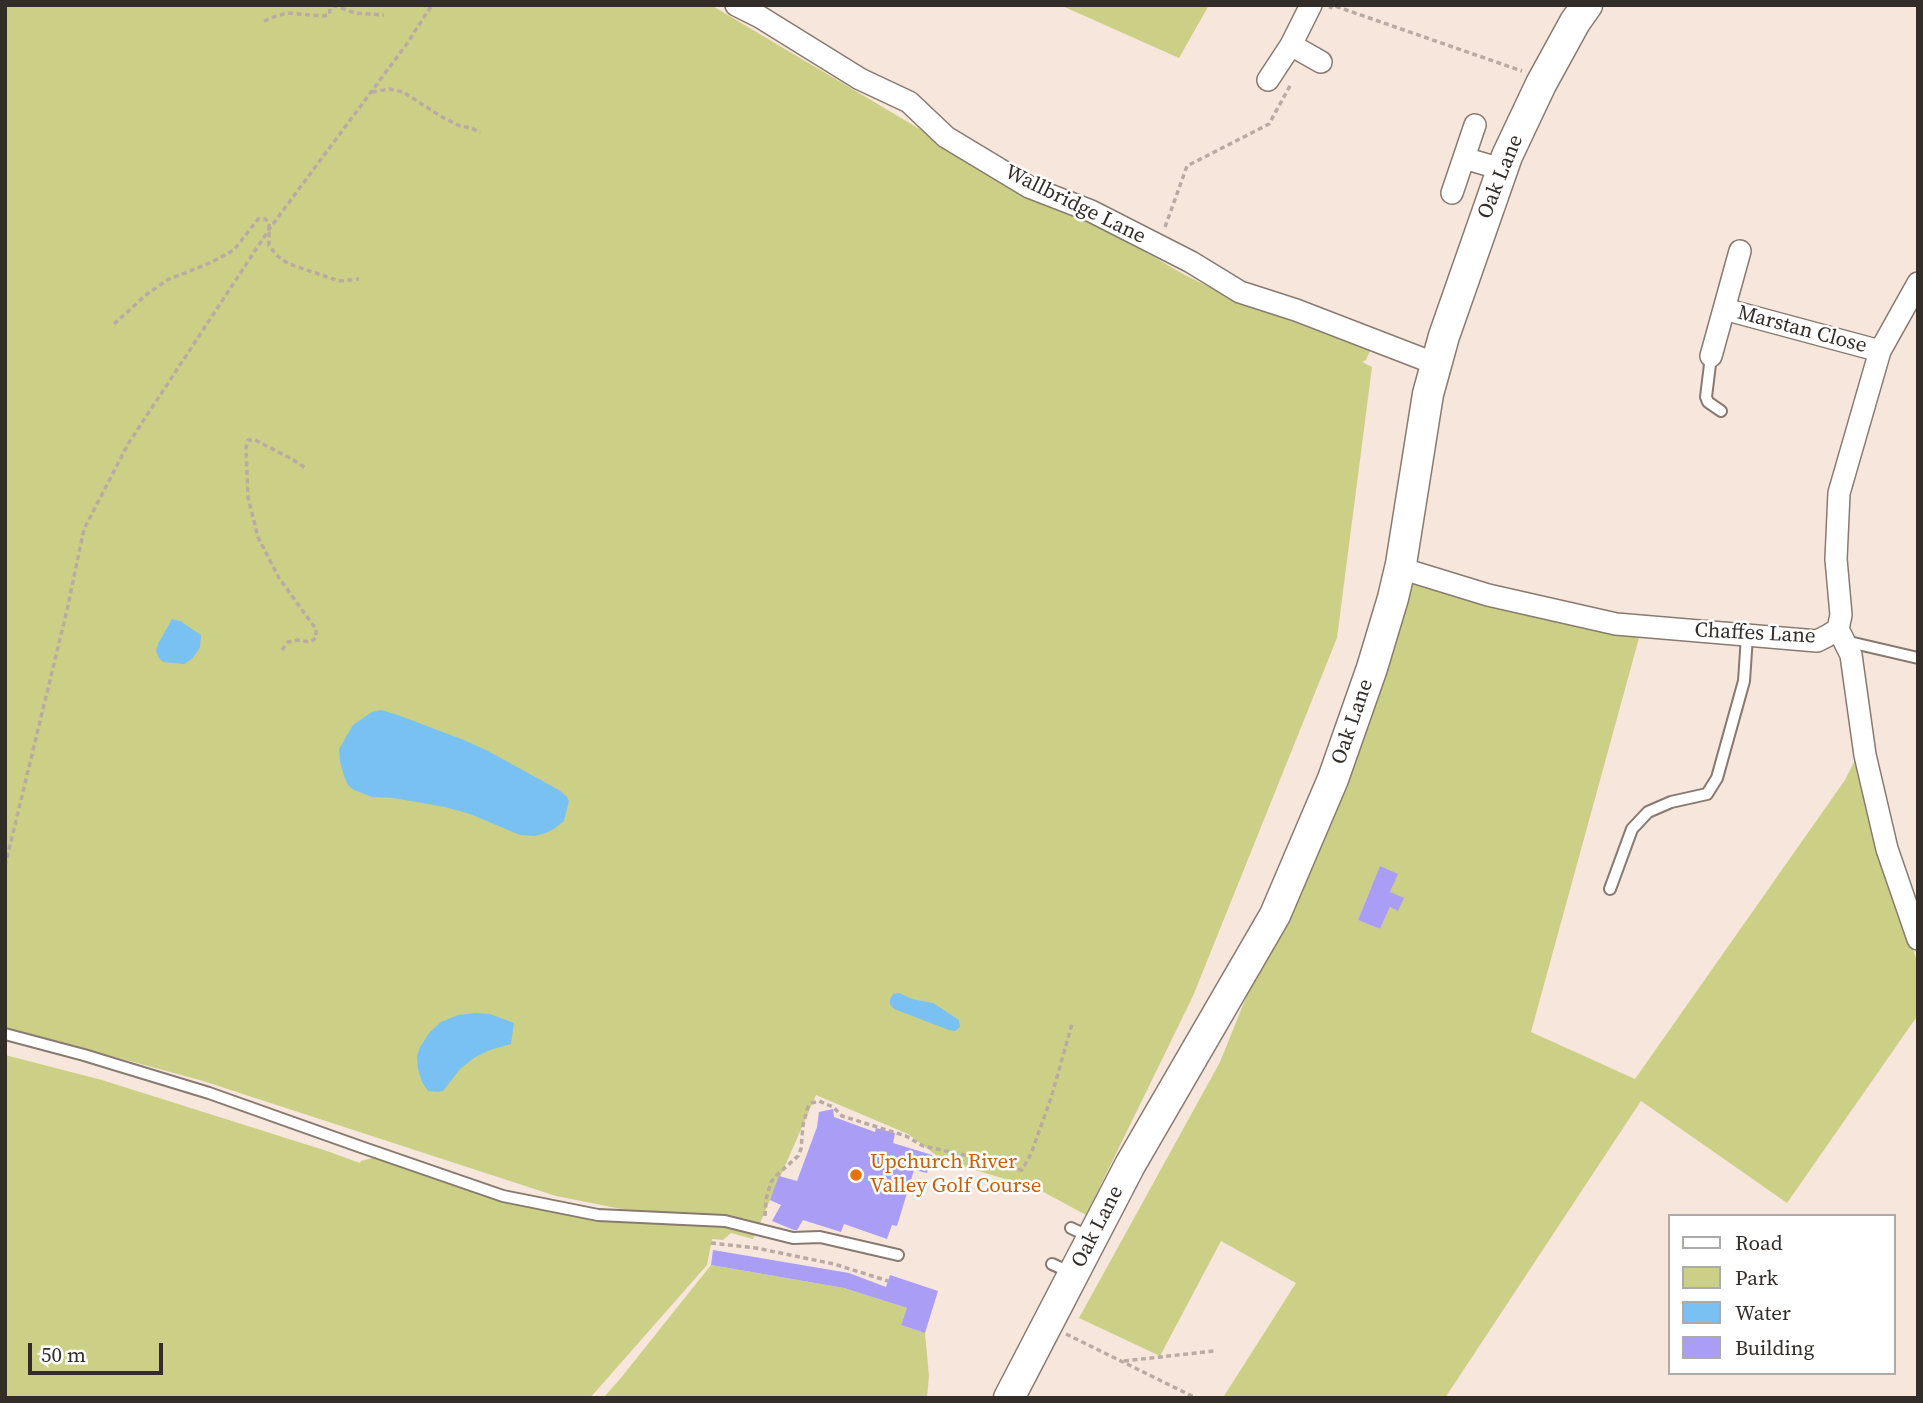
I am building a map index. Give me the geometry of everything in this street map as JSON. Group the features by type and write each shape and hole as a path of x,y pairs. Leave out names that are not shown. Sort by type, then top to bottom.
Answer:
{"street":[{"name":"Wallbridge Lane","path":"736,5 859,79 909,102 946,137 1029,187 1091,211 1240,292 1296,310 1436,364"},
{"name":"Oak Lane","path":"1009,1398 1048,1324 1063,1269 1082,1233 1130,1165 1276,915 1333,779 1379,646 1400,568 1427,398 1436,364 1501,169 1544,79 1587,5"},
{"path":"1268,80 1306,54 1319,11"},
{"path":"1452,192 1475,125"},
{"path":"1464,158 1501,169"},
{"name":"Marstan Close","path":"1711,356 1740,251"},
{"name":"Chaffes Lane","path":"1400,568 1488,595 1616,624 1817,641 1842,635 1836,559 1839,493 1880,351 1918,283"},
{"name":"Marstan Close","path":"1724,309 1880,351"},
{"path":"1842,635 1850,655 1865,755 1886,849 1918,939"}],"lane":[{"path":"1711,356 1706,397 1707,402 1721,411"},
{"path":"1842,635 1918,658"},
{"path":"1610,889 1632,829 1648,812 1671,802 1707,794 1717,778 1744,681 1748,636"},
{"path":"5,1034 209,1093 503,1196 598,1215 725,1221 793,1237 820,1237 898,1255"}],"path":[{"path":"264,21 287,13 329,15 332,5 355,13 384,15"},
{"path":"5,866 84,529 128,444 270,228 406,45 432,5"},
{"path":"1319,11 1332,5 1544,79"},
{"path":"1158,246 1187,166 1269,124 1306,54"},
{"path":"370,93 390,89 403,92 442,117 480,133"},
{"path":"114,324 145,295 167,280 211,263 234,250 258,219 269,222 269,245 276,255 289,264 339,281 359,279"},
{"path":"282,650 288,642 310,642 316,638 316,629 279,578 258,537 248,497 248,440 255,440 307,469"},
{"path":"773,1233 765,1212 768,1190 777,1175 798,1156 808,1107 819,1101 833,1107 842,1116 906,1136 923,1146 969,1156 999,1167 1022,1170 1031,1154 1051,1098 1072,1024"},
{"path":"711,1243 756,1248 834,1264 888,1281"},
{"path":"1048,1324 1196,1398"},
{"path":"1122,1361 1214,1351"}],"green space":[{"path":"5,5 711,5 1034,197 1062,208 1231,298 1370,351 1362,362 1372,367 1337,638 1193,996 1086,1215 1036,1188 944,1161 908,1134 816,1095 753,1239 731,1233 723,1240 712,1239 707,1265 590,1398 5,1398 5,1055 102,1080 360,1163 372,1158 382,1158 506,1200 687,1222 556,1196 203,1081 5,1027"},
{"path":"1060,5 1209,5 1179,58"},
{"path":"1413,583 1639,638 1531,1032 1635,1079 1845,780 1855,760 1918,965 1918,1015 1787,1203 1641,1101 1445,1398 1224,1396 1296,1283 1221,1241 1160,1356 1079,1318 1220,1062","holes":["1380,867 1397,874 1390,892 1398,910 1390,907 1380,929 1358,920"]},
{"path":"711,1265 844,1288 907,1308 901,1325 925,1333 929,1376 927,1398 603,1398"}],"water":[{"path":"172,619 180,621 201,635 200,648 192,659 184,664 163,662 156,651"},
{"path":"381,710 464,740 559,790 569,801 564,821 546,833 535,836 520,835 470,814 445,807 372,797 354,790 344,776 339,749 353,725 372,712"},
{"path":"899,993 933,1003 959,1020 960,1027 955,1031 949,1030 894,1009 890,999 893,994"},
{"path":"490,1014 514,1023 511,1044 474,1058 460,1069 443,1091 428,1091 418,1069 417,1056 420,1047 441,1022 458,1015"}],"building":[{"path":"1380,866 1398,874 1390,892 1404,898 1398,911 1390,907 1380,929 1358,920"},
{"name":"Upchurch River Valley Golf Course","path":"833,1109 834,1117 875,1132 876,1128 895,1133 893,1143 932,1155 927,1173 914,1170 897,1226 892,1225 887,1239 844,1224 841,1232 803,1220 797,1230 772,1221 781,1205 770,1200 779,1176 797,1181 817,1127 819,1112"},
{"path":"713,1250 849,1273 886,1287 890,1275 938,1291 925,1333 901,1325 907,1308 844,1288 711,1265"}],"place":[{"name":"Upchurch River Valley Golf Course","path":"856,1175"}]}
